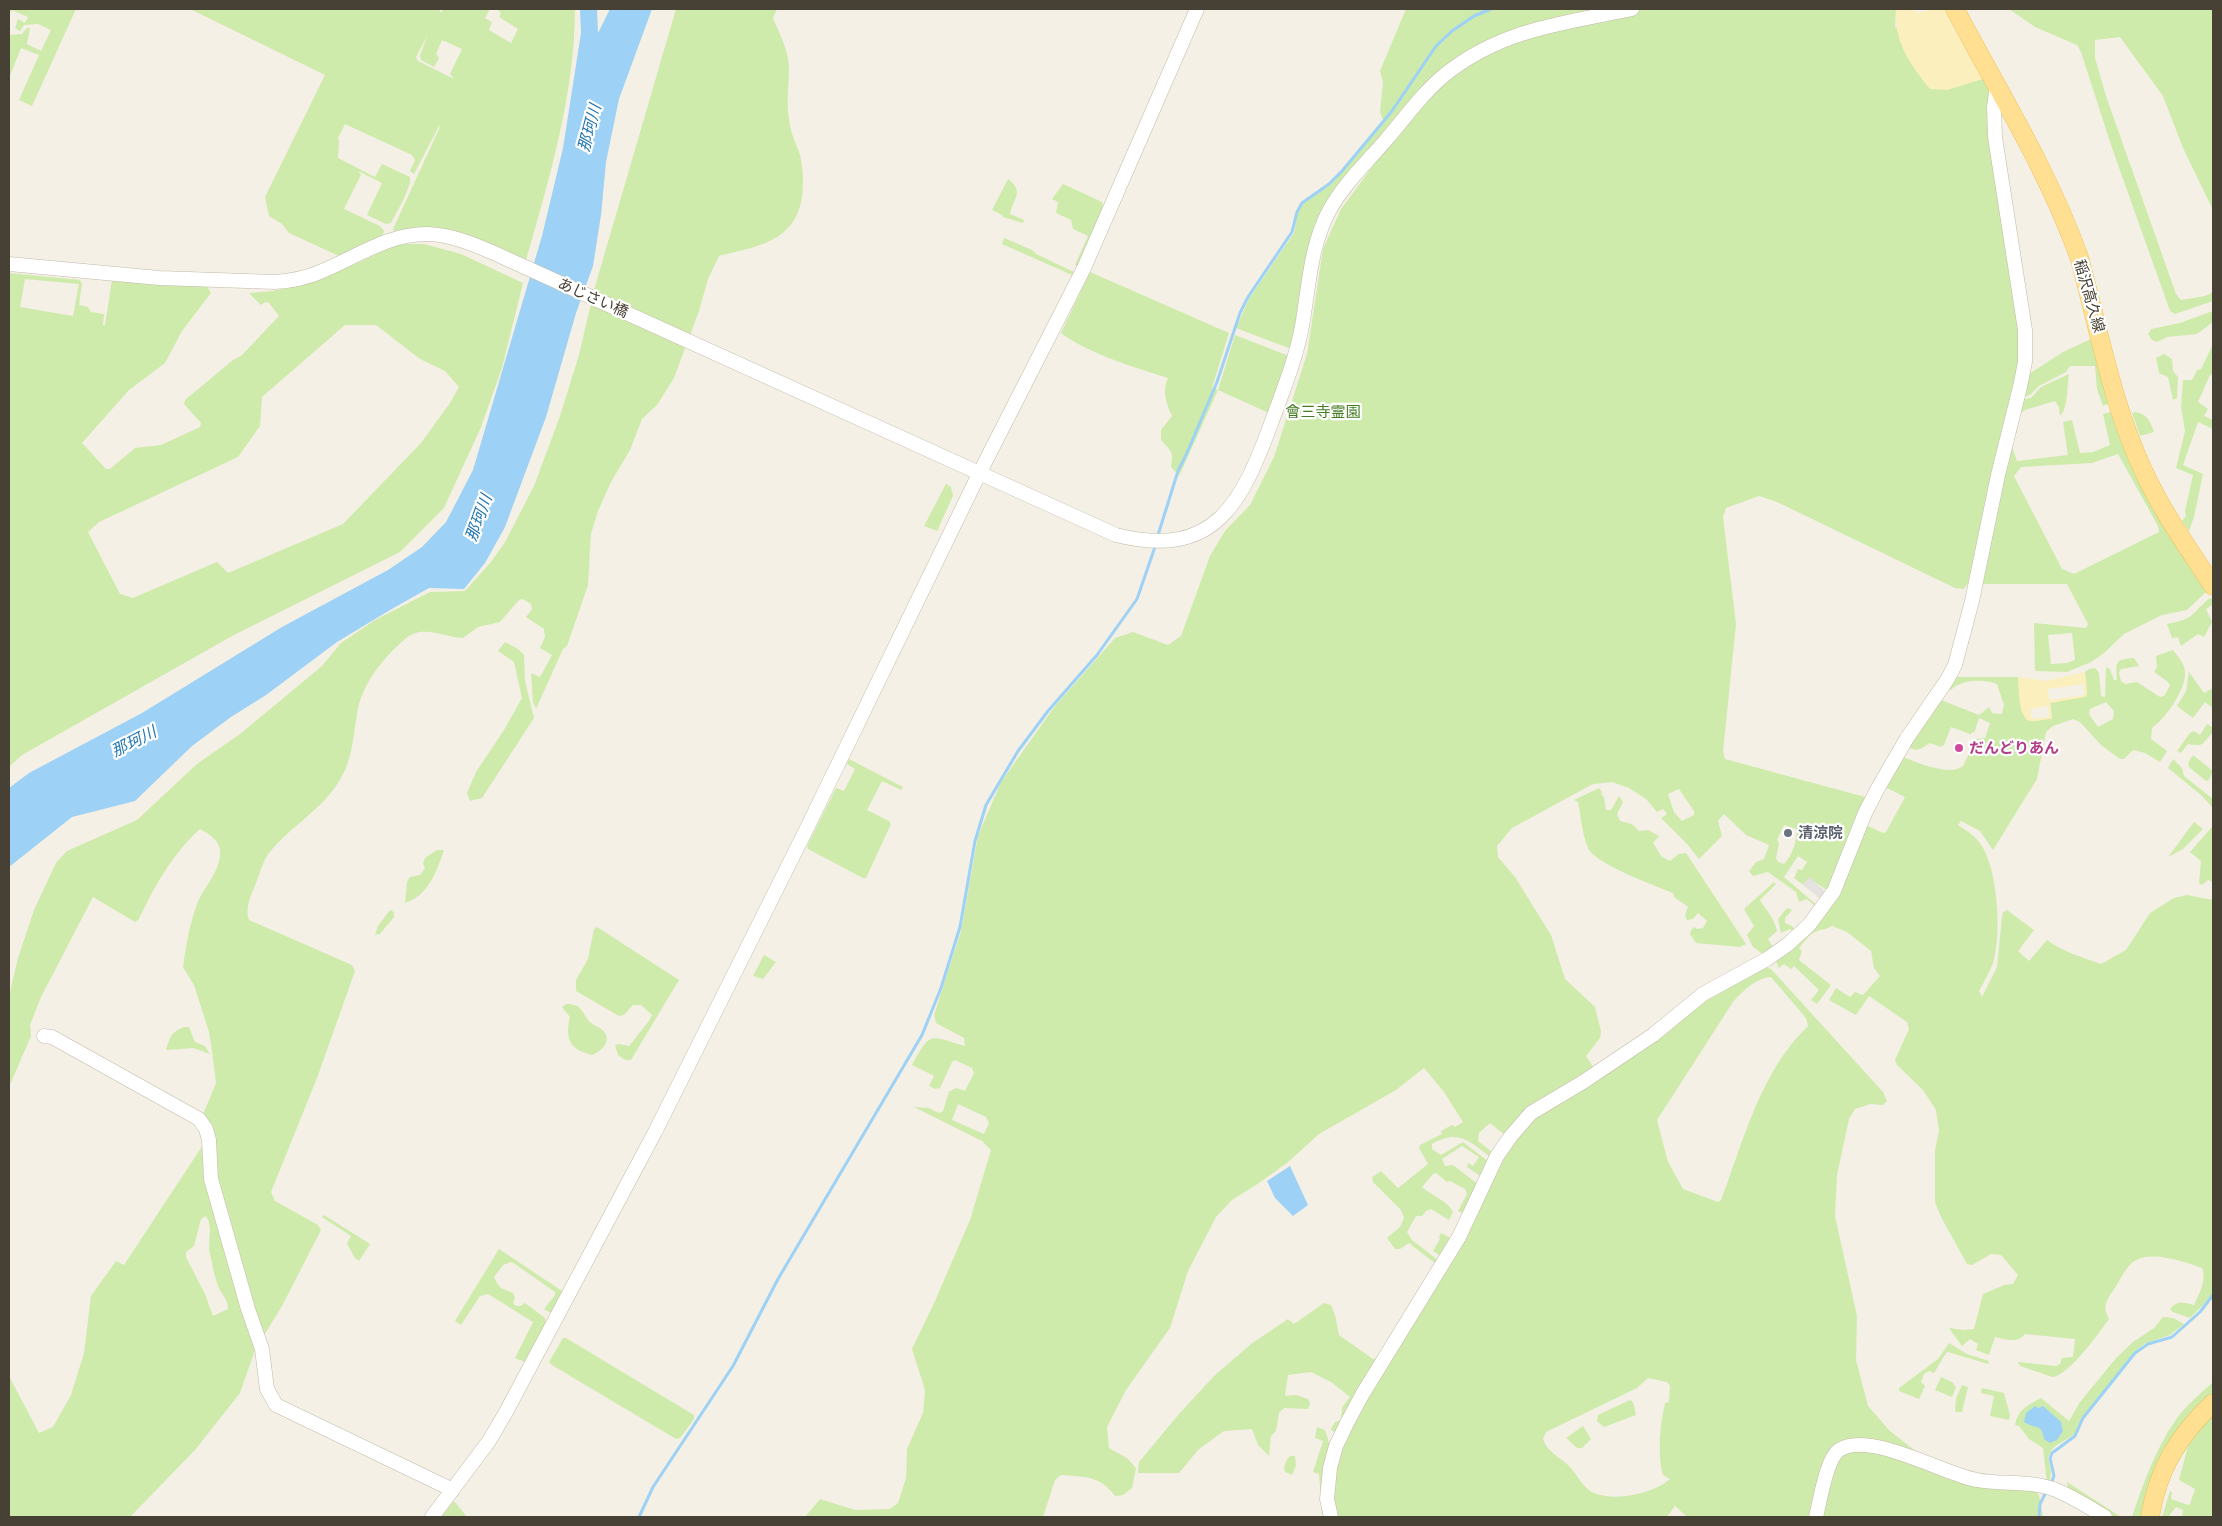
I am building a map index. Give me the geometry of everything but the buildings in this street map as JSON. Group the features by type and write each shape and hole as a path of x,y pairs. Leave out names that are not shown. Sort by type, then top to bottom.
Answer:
{"main road":[{"name":"稲沢高久線","path":"1955,9 2046,179 2070,231 2079,257 2124,423 2144,473 2164,511 2213,586"},
{"path":"2150,1517 2159,1479 2168,1459 2192,1425 2213,1403"}],"street":[{"path":"432,1517 489,1441 506,1412 655,1132 811,819 979,474 1084,268 1197,9"},
{"name":"あじさい橋","path":"9,264 159,278 275,282 319,273 381,244 412,235 445,236 494,253 1116,535 1135,540 1175,541 1210,527 1233,504 1243,490 1258,458 1295,352 1302,327 1315,245 1330,208 1343,190 1417,104 1446,74 1474,54 1501,40 1530,29 1632,9"},
{"path":"1331,1517 1327,1499 1330,1468 1336,1446 1362,1395 1459,1237 1497,1156 1511,1136 1532,1113 1583,1082 1653,1035 1703,994 1767,959 1809,925 1834,891 1865,813 1878,788 1907,738 1952,673 1972,600 1998,475 2025,362 2025,330 1995,137 1994,107 1997,86"},
{"path":"44,1036 52,1037 199,1119 206,1129 209,1140 211,1179 262,1349 267,1390 276,1405 453,1490"},
{"path":"1816,1517 1832,1459 1838,1450 1851,1445 1862,1445 1897,1452 1962,1477 1978,1481 2054,1489 2105,1517"}],"green space":[{"path":"9,9 76,9 32,106 19,100 39,55 21,48 9,78 9,35 22,34 27,28 30,28 27,44 41,51 51,30 38,24 24,25 20,31 15,28 18,19 25,23 28,17 12,10 9,15"},
{"path":"190,9 439,9 441,13 443,9 490,9 485,18 492,22 489,30 511,43 518,29 499,17 501,13 497,9 575,9 574,41 566,104 552,168 526,260 463,234 433,230 395,232 393,229 440,124 414,174 410,171 415,160 412,155 345,124 338,138 338,158 375,177 382,164 410,177 409,187 400,207 391,223 386,224 367,215 382,183 358,171 361,175 344,209 380,226 384,231 382,236 339,256 289,233 282,224 269,216 265,197 325,75","holes":["428,34 420,55 421,60 434,67 439,58 436,54 442,40 462,49 450,74 454,79 418,61 416,57"]},
{"path":"676,9 777,9 773,18 784,43 789,62 788,106 790,124 800,155 802,171 803,192 798,212 792,224 772,240 761,245 719,256 708,279 699,311 674,378 657,405 642,419 630,450 611,482 598,511 591,534 588,585 567,646 563,649 536,709 533,702 531,673 540,677 552,655 540,648 545,637 544,629 526,617 532,609 531,604 523,599 519,600 500,622 478,627 463,638 433,632 419,632 412,635 405,639 381,663 368,683 359,703 349,760 336,786 321,804 277,844 262,865 248,904 249,920 352,965 355,971 317,1078 271,1192 275,1201 318,1225 321,1230 282,1306 255,1350 240,1393 195,1450 130,1517 9,1517 9,1376 39,1433 53,1427 71,1395 84,1353 91,1296 116,1261 124,1265 201,1148 211,1127 204,1116 204,1112 216,1083 209,1032 194,985 183,967 196,907 215,872 220,858 218,843 200,829 190,838 173,860 151,895 139,919 135,922 93,897 41,997 30,1025 31,1036 9,1087 9,996 18,958 34,910 56,863 67,851 137,820 197,764 240,734 322,666 341,643 375,620 430,592 465,591 491,562 505,542 534,486 559,419 579,355 594,290","holes":["206,1216 210,1226 209,1249 214,1274 228,1306 228,1309 213,1316 205,1294 186,1257 186,1252 194,1246 201,1219"]},
{"name":"會三寺霊園","path":"1406,9 1896,9 1895,27 1978,79 1983,79 1991,92 2023,348 1969,581 1964,589 1955,588 1777,502 1759,496 1726,508 1723,517 1736,624 1723,752 1725,759 1865,797 1867,801 1828,891 1809,878 1803,885 1794,878 1798,869 1802,870 1807,862 1798,856 1784,877 1819,907 1818,909 1807,899 1799,902 1796,892 1768,872 1753,876 1749,871 1756,862 1764,859 1769,845 1746,835 1724,814 1718,821 1722,836 1699,859 1661,818 1667,814 1663,809 1657,812 1646,799 1629,788 1612,782 1593,784 1512,828 1497,846 1498,857 1515,877 1551,935 1565,979 1595,1007 1601,1031 1600,1038 1586,1056 1599,1076 1705,998 1765,966 1771,969 1883,1092 1887,1101 1883,1105 1870,1104 1855,1109 1849,1119 1837,1175 1835,1216 1857,1316 1856,1360 1868,1406 1890,1431 1923,1457 1940,1464 2034,1490 2039,1495 2043,1517 1687,1517 1675,1506 1667,1517 1335,1517 1330,1499 1336,1434 1331,1429 1335,1422 1341,1420 1342,1407 1350,1397 1331,1382 1311,1372 1288,1375 1285,1396 1296,1395 1308,1399 1310,1403 1308,1409 1284,1408 1279,1413 1276,1431 1271,1436 1269,1456 1258,1445 1252,1429 1224,1431 1199,1449 1179,1473 1138,1473 1139,1462 1214,1376 1251,1344 1288,1319 1294,1324 1324,1303 1331,1305 1339,1335 1373,1359 1388,1355 1510,1139 1490,1123 1479,1133 1478,1141 1492,1152 1495,1148 1492,1158 1470,1142 1457,1137 1441,1139 1432,1144 1432,1149 1441,1155 1463,1142 1489,1162 1482,1177 1467,1167 1468,1163 1473,1166 1479,1157 1462,1146 1442,1159 1445,1166 1453,1165 1479,1185 1465,1214 1458,1211 1467,1194 1465,1189 1450,1181 1447,1182 1436,1173 1422,1187 1443,1201 1453,1212 1449,1220 1431,1209 1426,1211 1422,1216 1416,1216 1407,1232 1412,1240 1439,1261 1436,1264 1409,1243 1400,1249 1395,1249 1387,1238 1400,1227 1404,1218 1401,1210 1373,1182 1372,1177 1381,1171 1398,1188 1428,1164 1419,1148 1420,1145 1442,1134 1441,1131 1452,1125 1455,1127 1463,1122 1444,1092 1424,1068 1396,1090 1319,1134 1287,1163 1232,1200 1216,1217 1188,1271 1170,1328 1126,1390 1107,1427 1109,1448 1127,1458 1136,1468 1132,1488 1123,1495 1115,1496 1103,1484 1091,1478 1061,1475 1055,1480 1043,1517 805,1517 820,1499 855,1510 890,1509 898,1503 906,1478 907,1449 923,1413 925,1390 912,1349 970,1220 991,1150 982,1141 914,1107 929,1108 939,1113 943,1111 949,1092 956,1088 965,1091 974,1073 972,1068 955,1060 952,1062 940,1088 935,1089 929,1086 934,1076 912,1065 918,1053 928,1041 933,1039 945,1040 965,1046 964,1038 936,1023 934,1015 961,931 978,836 1001,782 1055,706 1115,638 1133,632 1168,645 1181,636 1210,556 1225,531 1250,505 1274,457 1307,354 1323,249 1341,209 1389,144 1386,129 1339,185 1320,212 1311,237 1291,349 1236,328 1250,297 1294,233 1298,212 1303,204 1330,185 1384,123 1380,112 1383,82 1380,71","holes":["1679,789 1694,811 1694,815 1682,821 1674,812 1668,794","1784,825 1796,829 1793,848 1784,864 1778,862 1776,858 1779,843 1777,840","1771,977 1806,1018 1808,1026 1791,1044 1765,1085 1721,1200 1718,1202 1683,1189 1668,1162 1657,1120 1733,1002 1750,986","958,1104 986,1117 989,1123 984,1134 952,1120","1648,1378 1667,1382 1670,1386 1669,1402 1665,1403 1663,1411 1660,1449 1663,1475 1670,1479 1642,1493 1619,1497 1597,1494 1586,1488 1569,1466 1547,1447 1543,1439 1546,1432 1637,1388"]},
{"path":"2009,9 2213,9 2213,210 2183,148 2163,96 2120,37 2095,40 2095,58 2107,99 2176,294 2181,300 2205,296 2213,292 2213,301 2175,314 2170,311 2111,145 2081,52 2077,45 2035,27"},
{"path":"1008,179 1017,192 1010,214 1024,220 1023,223 1003,217 992,210"},
{"path":"1063,184 1102,202 1103,207 1078,266 1075,265 1088,236 1073,229 1071,220 1056,213 1058,202 1052,199"},
{"path":"1004,238 1074,272 1072,275 1002,244"},
{"path":"399,244 424,244 461,254 523,283 502,368 481,427 444,508 400,552 232,636 22,755 9,767 9,273 80,280 82,284 79,305 88,307 91,312 104,314 103,326 105,325 112,280 207,286 211,293 182,331 165,363 129,390 82,443 106,469 110,469 135,448 161,445 200,427 201,423 184,404 185,400 233,360 242,355 279,316 269,303 265,302 261,305 249,293 273,291 317,281","holes":["25,279 79,284 73,316 20,307","345,325 376,325 420,359 445,371 459,387 450,403 421,443 343,524 228,573 217,562 133,598 120,594 88,532 99,522 238,457 260,426 262,397"]},
{"path":"1090,272 1229,333 1212,388 1218,390 1179,476 1171,467 1171,452 1161,440 1161,430 1172,416 1165,397 1165,387 1168,378 1127,365 1098,353 1061,333"},
{"path":"2213,311 2213,322 2197,334 2167,337 2157,342 2152,340 2148,334 2151,329 2180,323"},
{"path":"1235,335 1289,356 1269,413 1218,390"},
{"path":"2091,339 2110,403 2103,406 2097,389 2095,366 2070,366 2066,372 2039,386 2030,395 2021,398 2029,374 2063,352"},
{"path":"2213,344 2213,374 2210,375 2198,402 2208,409 2204,416 2213,420 2213,429 2198,422 2183,465 2203,474 2194,517 2189,531 2182,521 2186,516 2185,511 2193,475 2176,468 2185,431 2181,407 2183,380 2192,380 2197,370 2201,369"},
{"path":"2164,354 2172,359 2173,371 2178,377 2177,398 2173,400 2168,377 2159,373 2156,358"},
{"path":"2069,374 2066,403 2060,416 2059,407 2055,401 2025,410 2019,415 2017,433 2011,432 2019,400 2031,398 2041,387"},
{"path":"2110,412 2115,414 2206,592 2187,610 2162,615 2124,634 2104,653 2091,662 2067,672 2035,671 2034,623 2086,628 2088,624 2067,584 1978,584 2011,444 2017,461 2068,455 2063,422 2072,420 2080,453 2093,452 2110,445 2103,414","holes":["2118,454 2158,526 2159,532 2074,574 2062,569 2014,476 2021,467 2092,463","2072,633 2075,660 2067,663 2051,664 2048,635"]},
{"path":"2136,412 2148,419 2154,432 2140,436 2132,413"},
{"path":"946,484 951,487 953,496 937,531 924,526"},
{"path":"2210,598 2213,599 2213,604 2206,609 2212,622 2204,637 2198,634 2181,646 2178,637 2172,638 2167,624 2188,618"},
{"path":"505,642 518,649 524,655 525,681 534,718 482,798 470,801 467,793 476,772 504,730 522,698 514,662 498,651"},
{"path":"2173,650 2182,662 2185,671 2184,682 2178,697 2168,712 2152,728 2151,739 2167,751 2160,762 2145,753 2133,750 2124,759 2120,759 2102,746 2080,722 2073,719 2053,726 2046,732 2037,779 1993,850 1980,831 1961,821 1958,825 1979,842 1985,853 1994,883 1998,918 1996,951 1993,963 1979,991 1982,997 1997,967 2002,917 2003,912 2007,910 2034,930 2018,951 2029,961 2047,940 2066,951 2101,964 2126,950 2150,913 2174,898 2187,895 2213,900 2213,1295 2190,1318 2173,1312 2170,1309 2178,1303 2194,1305 2203,1282 2202,1268 2168,1258 2140,1258 2127,1268 2108,1298 2105,1308 2109,1319 2075,1361 2060,1375 2053,1377 2020,1366 2018,1362 2056,1366 2060,1364 2062,1358 2073,1357 2075,1339 2025,1334 2015,1340 1995,1337 1989,1355 1976,1350 1978,1344 1970,1339 1962,1346 1949,1328 1974,1329 1983,1294 2004,1285 2013,1284 2018,1275 2001,1255 1991,1254 1972,1265 1967,1264 1941,1217 1935,1202 1935,1150 1939,1131 1936,1110 1923,1090 1897,1065 1895,1060 1909,1029 1907,1022 1869,996 1856,1015 1829,1000 1836,988 1850,997 1855,992 1863,995 1880,976 1874,968 1871,951 1847,932 1832,926 1815,932 1808,937 1799,948 1802,951 1799,960 1831,985 1817,1004 1811,1000 1819,990 1794,966 1791,969 1784,964 1779,968 1775,959 1795,945 1866,825 1883,833 1886,832 1905,797 1885,787 1901,756 1932,767 1950,770 1957,769 1963,766 1976,739 1985,738 1990,723 1979,718 1975,731 1970,734 1951,727 1944,745 1941,747 1930,743 1918,749 1907,746 1941,700 1979,715 1989,707 1992,713 2002,714 2004,705 1997,684 1985,681 1972,681 1956,686 1951,690 1947,688 1953,679 1958,677 2018,677 2021,709 2027,720 2052,718 2050,703 2087,695 2085,672 2089,669 2095,668 2099,673 2101,696 2105,697 2106,667 2110,669 2114,680 2117,680 2117,666 2123,659 2134,658 2139,666 2121,669 2119,673 2121,681 2125,684 2137,682 2160,697 2164,696 2170,686 2168,682 2154,672 2157,667 2156,656","holes":["2106,702 2114,711 2113,719 2098,727 2089,714 2090,709"]},
{"path":"2189,672 2204,693 2213,688 2213,708 2205,702 2193,718 2177,706 2186,691"},
{"path":"2207,724 2213,726 2213,732 2203,744 2188,744 2181,753 2177,751 2190,733 2194,731 2200,735"},
{"path":"2193,755 2213,771 2209,780 2206,781 2189,767 2188,763"},
{"path":"849,759 903,787 901,790 882,781 867,810 889,821 891,824 866,878 808,849 807,846 836,788 844,791 855,769 847,764"},
{"path":"2173,759 2182,768 2184,776 2213,799 2213,808 2201,795 2168,768"},
{"path":"1599,788 1604,797 1606,810 1611,810 1619,796 1623,802 1617,814 1620,821 1632,824 1639,831 1648,830 1659,836 1653,843 1662,857 1670,861 1679,854 1686,853 1746,944 1740,947 1696,943 1690,934 1691,930 1695,927 1697,929 1703,928 1707,921 1698,913 1693,919 1687,920 1685,915 1688,907 1674,897 1673,893 1627,874 1593,854 1588,848 1584,837 1578,802 1574,800"},
{"path":"2194,822 2203,829 2183,849 2168,857"},
{"path":"2212,827 2213,882 2208,880 2202,885 2199,883 2201,861 2190,852"},
{"path":"437,850 444,850 426,889 413,900 405,903 407,882 410,877 420,875 425,868 423,864 425,858"},
{"path":"1774,882 1776,884 1760,900 1772,918 1777,931 1768,939 1773,947 1763,954 1753,947 1747,935 1754,926 1744,909"},
{"path":"1787,908 1792,910 1785,918 1785,923 1792,926 1795,934 1790,929 1781,933 1778,919"},
{"path":"390,910 394,912 394,917 380,934 375,935 378,926"},
{"path":"597,927 679,980 631,1060 625,1060 618,1055 615,1045 629,1046 652,1015 641,1005 633,1005 624,1015 619,1016 576,991 576,980 588,959 594,929"},
{"path":"764,955 776,962 763,979 753,976"},
{"path":"566,1004 579,1007 592,1024 604,1032 607,1040 606,1043 596,1053 592,1055 584,1053 570,1042 568,1031 570,1017 562,1007"},
{"path":"189,1027 195,1042 205,1046 210,1054 193,1048 166,1050 172,1036 176,1031"},
{"path":"324,1215 370,1244 359,1261 354,1257 347,1243 351,1236 322,1217"},
{"path":"1441,1233 1452,1239 1441,1256 1433,1251 1440,1239"},
{"path":"499,1249 562,1291 551,1313 544,1309 555,1295 555,1292 515,1264 511,1262 503,1265 494,1277 501,1288 513,1293 515,1298 513,1303 516,1306 521,1306 525,1303 545,1318 546,1322 525,1362 515,1358 533,1322 488,1294 480,1296 461,1325 455,1321"},
{"path":"2163,1317 2173,1318 2184,1324 2170,1335 2146,1343 2135,1351 2082,1419 2075,1434 2054,1447 2051,1451 2048,1457 2051,1472 2050,1483 2047,1483 2043,1448 2029,1439 2019,1426 2015,1425 2021,1411 2041,1398 2069,1421 2080,1402 2117,1357 2133,1342 2154,1328"},
{"path":"563,1338 566,1338 694,1415 694,1419 680,1438 676,1439 552,1365 549,1362"},
{"path":"1949,1343 1967,1354 1989,1361 1988,1364 1948,1352 1934,1373 1929,1371 1924,1374 1921,1382 1925,1386 1919,1399 1899,1391 1899,1388 1938,1359"},
{"path":"1941,1377 1952,1382 1956,1387 1952,1397 1935,1390"},
{"path":"2213,1382 2213,1394 2202,1405 2143,1517 2132,1517 2150,1468 2168,1432 2183,1410"},
{"path":"1962,1385 1968,1387 1962,1412 1955,1412 1956,1398"},
{"path":"1982,1388 2004,1393 2010,1415 2009,1420 1990,1416 1994,1396 1981,1393"},
{"path":"1630,1400 1633,1402 1636,1415 1604,1427 1597,1421 1598,1415"},
{"path":"2213,1412 2213,1513 2211,1517 2182,1517 2183,1510 2176,1507 2168,1517 2162,1517 2170,1491 2172,1492 2171,1499 2190,1504 2195,1489 2179,1480 2188,1446 2172,1472 2181,1450"},
{"path":"1583,1426 1591,1439 1582,1448 1577,1448 1566,1438"},
{"path":"1317,1427 1325,1430 1331,1449 1325,1516 1322,1514 1319,1474 1313,1472 1323,1441 1315,1438"},
{"path":"1290,1456 1295,1456 1296,1466 1292,1475 1284,1470 1287,1459"},
{"path":"2067,1482 2121,1517 2111,1517 2068,1490"},
{"path":"454,1501 467,1517 441,1517"}],"sand":[{"path":"1896,9 1913,9 1918,13 1932,9 1945,9 1953,27 1983,79 1947,90 1930,89 1904,52 1898,32"},
{"path":"2085,672 2087,695 2085,697 2050,703 2052,719 2031,721 2027,719 2021,709 2018,677 2046,681","holes":["2083,684 2085,695 2049,700 2048,689","2048,706 2049,717 2032,719 2030,709"]}],"shaded area":[{"path":"1809,877 1828,894 1823,901 1803,885"}],"water":[{"name":"那珂川","path":"580,9 597,9 598,33 610,9 652,9 619,99 606,162 601,215 593,266 576,313 546,417 505,527 485,563 464,589 429,588 337,642 266,695 231,717 192,746 135,801 72,817 9,867 9,788 29,773 142,713 282,627 388,570 422,547 446,522 473,470 542,236 563,148 581,33"},
{"path":"1290,1166 1308,1205 1293,1216 1275,1198 1267,1181"},
{"path":"2035,1406 2038,1408 2043,1406 2061,1422 2063,1431 2057,1440 2050,1443 2044,1439 2040,1428 2024,1422 2026,1413"}],"waterway":[{"path":"1158,535 1178,471 1217,382 1240,313 1248,297 1292,232 1297,212 1302,203 1329,184 1342,171 1392,111 1436,46 1452,31 1474,16 1491,9"},
{"path":"639,1517 653,1487 733,1366 778,1279 922,1035 941,988 960,927 975,841 986,805 1018,751 1048,711 1097,655 1137,599 1156,544"},
{"path":"2051,1484 2054,1476 2050,1458 2052,1453 2075,1436 2083,1418 2135,1353 2148,1344 2172,1337 2200,1312 2213,1295"},
{"path":"2039,1517 2040,1504 2046,1492"}],"place":[{"name":"だんどりあん","path":"1959,748"},
{"name":"清涼院","path":"1788,833"}]}
